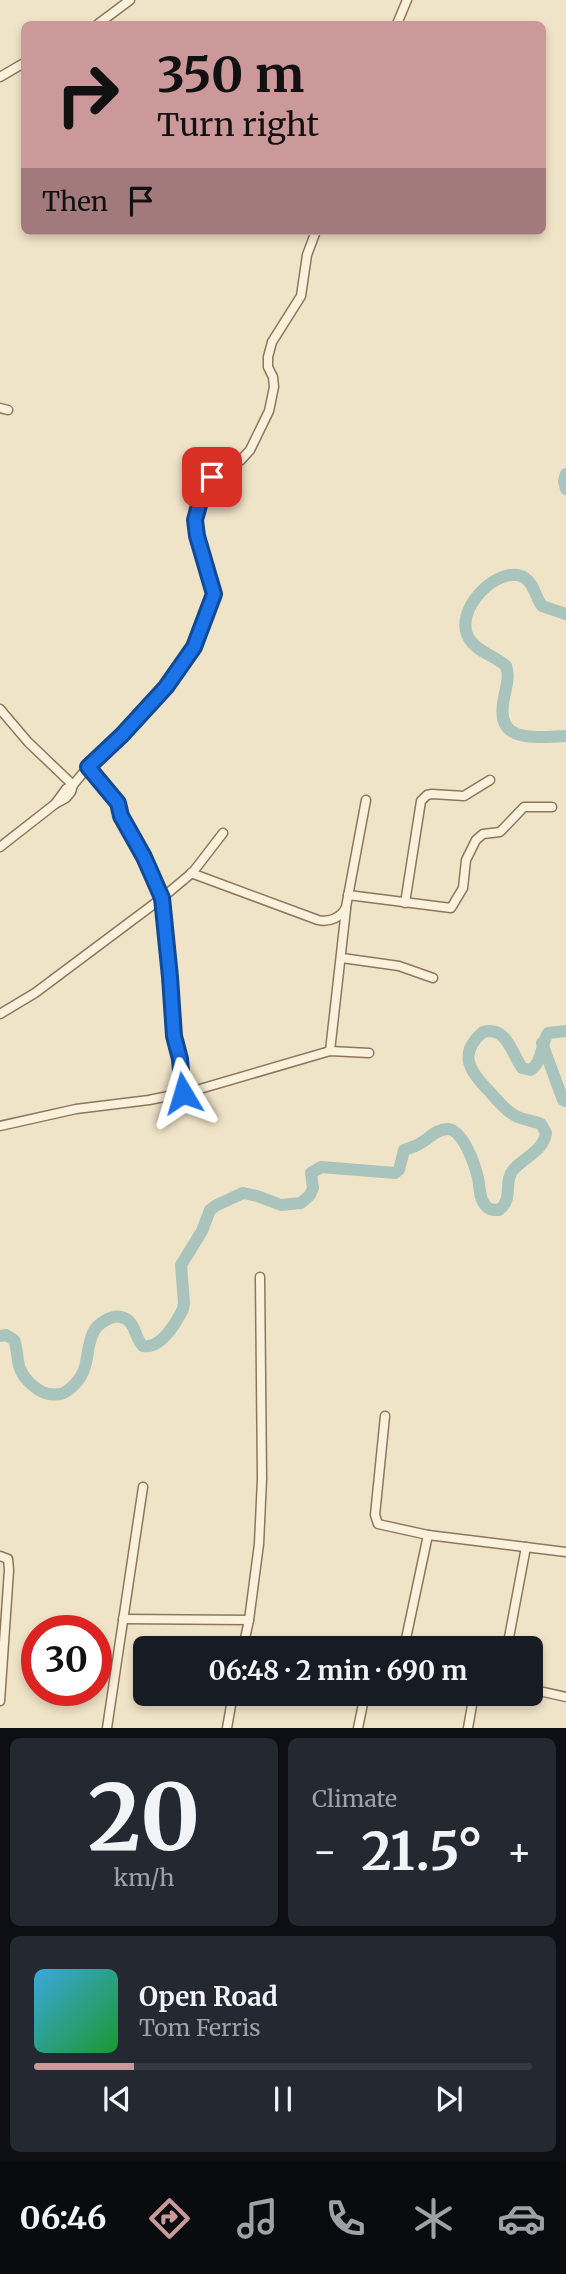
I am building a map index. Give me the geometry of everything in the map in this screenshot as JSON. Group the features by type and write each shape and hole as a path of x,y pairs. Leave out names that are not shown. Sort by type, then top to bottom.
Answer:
{"street":[{"path":"102,21 130,0"},
{"path":"398,21 407,0"},
{"path":"0,77 21,65"},
{"path":"0,847 55,804 66,789 122,735 166,687 194,647 214,594 197,536 197,507 208,481 241,460 250,450 269,411 274,387 268,357 272,342 301,296 307,255 314,235"},
{"path":"0,709 28,742 73,785"},
{"path":"88,767 118,803 121,816 144,857 162,898 174,1036 180,1059 183,1093"},
{"path":"405,903 421,801 432,794 464,796 490,780"},
{"path":"330,1051 346,906 366,800"},
{"path":"348,895 448,909 456,903 464,881 468,853 479,836 500,832 524,807 552,807"},
{"path":"0,1014 35,993 162,898 191,873 223,833"},
{"path":"191,873 322,921 341,914 346,906"},
{"path":"342,958 399,966 433,978"},
{"path":"0,1126 65,1111 183,1093 330,1051 369,1053"},
{"path":"246,1636 259,1544 262,1479 260,1277"},
{"path":"385,1416 376,1522 384,1527 428,1535 566,1552"},
{"path":"107,1728 143,1487"},
{"path":"407,1636 428,1535"},
{"path":"509,1636 526,1546"},
{"path":"0,1556 8,1559 9,1570 0,1701"},
{"path":"123,1619 249,1620"},
{"path":"543,1692 566,1697"},
{"path":"227,1728 231,1706"},
{"path":"358,1728 363,1706"},
{"path":"468,1728 472,1706"}],"waterway":[{"path":"566,474 566,489"},
{"path":"566,614 542,606 528,581 515,575 503,577 481,592 472,603 466,628 473,644 506,666 508,678 502,713 511,731 529,737 566,736"},
{"path":"0,1336 6,1335 14,1340 21,1371 33,1386 49,1394 65,1392 83,1372 91,1338 96,1328 106,1320 117,1316 126,1319 143,1346 150,1346 167,1334 183,1309 181,1265 202,1231 210,1210 217,1205 243,1193 281,1205 301,1203 313,1188 311,1173 321,1167 395,1173 399,1170 404,1150 444,1129 459,1135 474,1165 483,1202 490,1209 499,1210 506,1201 513,1170 537,1150 546,1133 541,1124 511,1113 483,1085 469,1063 470,1048 483,1032 498,1033 507,1042 522,1068 531,1070 537,1063 548,1033 566,1031"},
{"path":"542,1043 563,1100 566,1101"}],"route":[{"path":"183,1093 180,1059 174,1036 162,898 144,857 121,816 118,803 88,767 122,735 171,681 191,653 208,615 214,594 197,536 195,514 204,487 212,477"}]}
